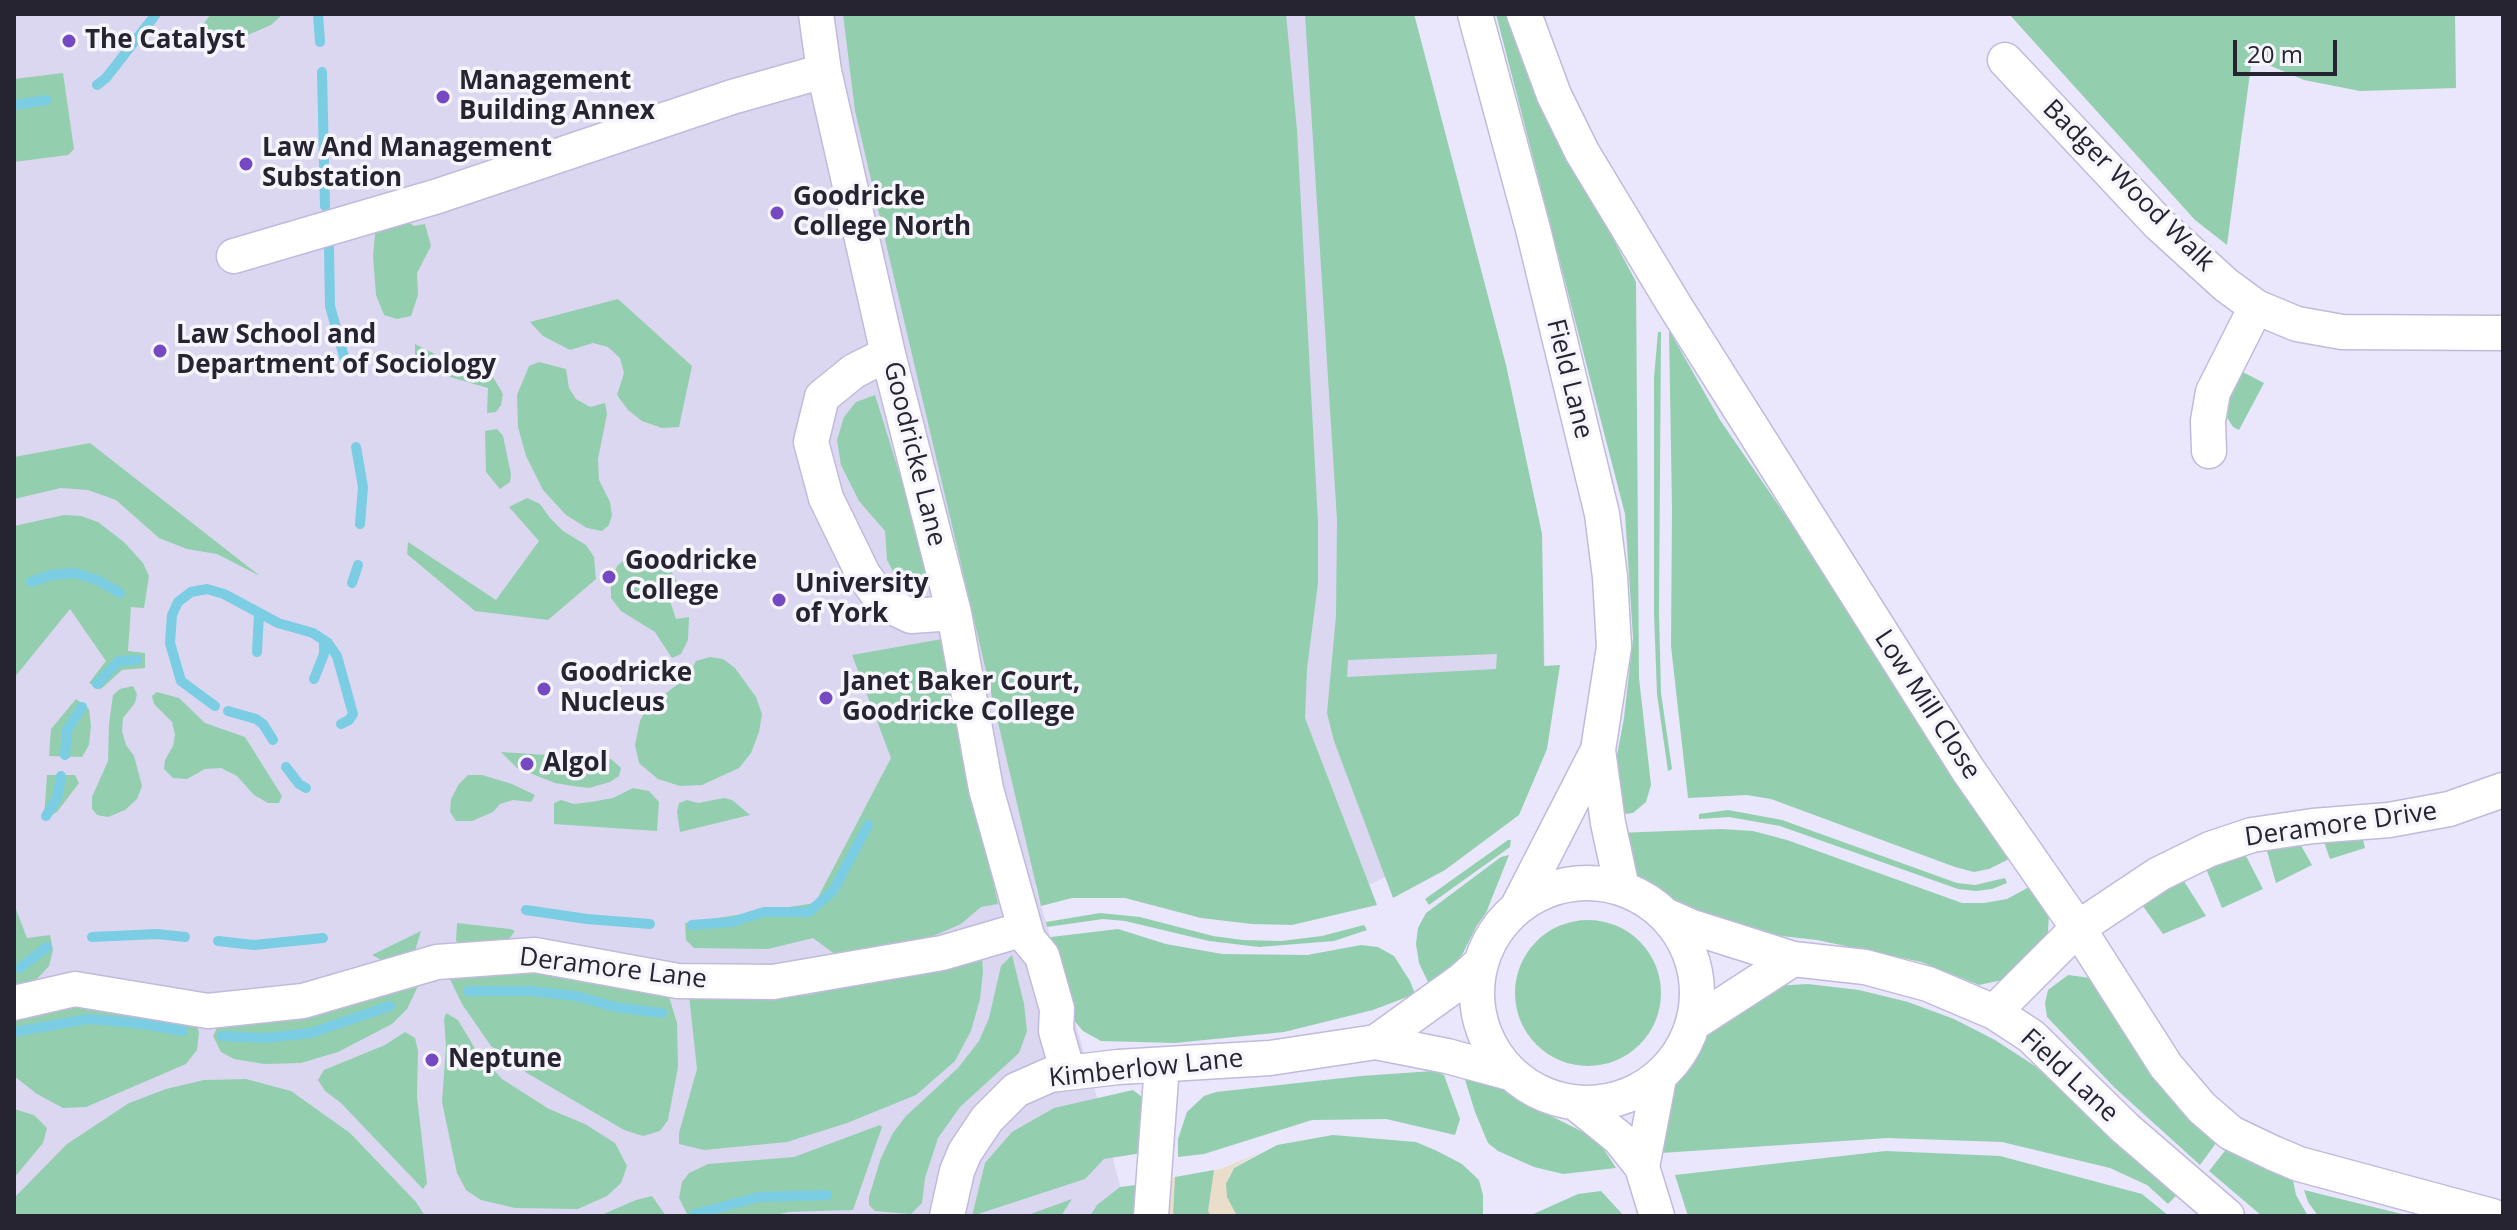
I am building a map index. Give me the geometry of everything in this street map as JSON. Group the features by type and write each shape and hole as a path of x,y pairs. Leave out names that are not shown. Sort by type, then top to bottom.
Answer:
{"street":[{"name":"Goodricke Lane","path":"816,14 824,71 888,354 954,613 986,789 1026,934 1025,959 1042,1015 1056,1031 1068,1072"},
{"name":"Field Lane","path":"1475,14 1533,229 1602,514 1614,647 1598,750 1608,823 1622,888"},
{"name":"Low Mill Close","path":"1524,14 1554,95 1582,152 1675,306 1968,770 2078,928 2166,1066 2202,1108 2231,1133 2299,1164 2492,1216"},
{"name":"Badger Wood Walk","path":"2005,60 2159,224 2226,285 2256,307 2297,324 2342,332 2407,335 2503,333"},
{"path":"234,256 426,199 729,82 824,71"},
{"path":"2209,451 2208,421 2213,392 2256,307"},
{"path":"888,354 854,371 822,397 811,442 826,498 863,574 884,603 911,616 954,613"},
{"name":"Field Lane","path":"1518,906 1557,886 1600,883 1622,888 1646,899 1667,916 1681,934 1694,966 1698,1000 1686,1043 1659,1078 1634,1094 1607,1102 1577,1104 1553,1099 1530,1089 1510,1073 1492,1050 1481,1023 1477,993 1480,964 1491,938 1518,906 1598,750"},
{"name":"Deramore Drive","path":"1994,1012 2078,928 2159,874 2226,842 2252,835 2389,820 2449,809 2503,790"},
{"name":"Field Lane","path":"1667,916 1793,959 1865,967 1928,984 1994,1012 2031,1036 2125,1128 2227,1216"},
{"name":"Deramore Lane","path":"14,1003 75,989 208,1011 303,1001 437,962 535,955 678,981 773,982 942,953 1026,934"},
{"path":"1694,1023 1793,959"},
{"name":"Kimberlow Lane","path":"1376,1042 1480,964"},
{"name":"Kimberlow Lane","path":"947,1216 957,1171 965,1152 987,1119 1016,1090 1050,1075 1270,1058 1376,1042 1510,1073"},
{"path":"1151,1216 1162,1065"},
{"path":"1642,1167 1659,1078"},
{"path":"1577,1104 1619,1138 1642,1167 1657,1216"}],"shaded area":[{"name":"University of York","path":"14,14 1414,14 1506,365 1542,534 1545,684 1411,866 1341,897 1120,871 1035,885 1120,1186 1145,1216 14,1216"},
{"path":"1261,1152 1234,1167 1229,1176 1227,1196 1237,1216 1145,1216 1143,1184 1221,1169"}],"green space":[{"path":"211,14 283,14 271,25 236,40 188,44"},
{"path":"843,14 1286,14 1297,130 1318,522 1318,583 1307,669 1305,718 1377,905 1292,925 1201,918 1125,898 1072,898 1041,906 855,111"},
{"path":"1305,14 1414,14 1506,365 1542,534 1544,666 1560,665 1547,749 1519,815 1445,870 1393,898 1334,741 1327,713 1336,616 1337,520","holes":["1497,654 1496,669 1347,677 1348,660"]},
{"path":"1496,14 1508,14 1591,197 1636,282 1639,678 1651,785 1646,802 1633,813 1614,815 1612,782 1624,718 1633,638 1625,514"},
{"path":"2009,14 2455,14 2456,88 2360,91 2304,80 2252,58 2227,245 2195,220"},
{"path":"63,73 74,149 68,155 14,162 14,79"},
{"path":"399,216 414,226 425,224 431,246 417,273 418,295 411,316 397,319 384,315 376,295 373,256 376,224"},
{"path":"618,299 692,366 679,427 662,428 642,421 628,410 617,395 624,373 620,358 608,347 593,343 570,350 543,336 530,322"},
{"path":"1669,330 1720,420 1860,624 2011,858 1989,869 1974,872 1771,799 1747,795 1688,798 1671,646"},
{"path":"1658,332 1661,332 1659,613 1661,693 1672,769 1668,771 1657,694 1654,613 1654,378"},
{"path":"415,344 445,359 490,372 503,394 496,412 487,413 488,388 415,367"},
{"path":"539,362 566,369 569,388 576,399 590,407 605,403 607,414 598,459 599,480 610,502 612,515 609,525 602,531 587,528 566,515 543,490 526,456 518,427 517,395 529,366"},
{"path":"2235,368 2264,383 2239,430 2233,427 2223,411"},
{"path":"875,395 933,581 921,599 906,596 887,560 885,531 859,501 841,465 837,440 844,417 856,402"},
{"path":"497,429 503,436 511,474 510,482 500,489 486,472 485,431"},
{"path":"90,443 260,576 217,554 187,549 159,538 116,500 88,490 61,488 14,499 14,457"},
{"path":"527,498 540,504 563,531 586,545 594,557 596,579 548,620 475,611 407,554 408,542 496,600 539,541 509,507"},
{"path":"64,515 81,516 98,522 124,542 143,563 149,576 144,608 131,607 128,651 145,653 145,668 122,670 101,689 89,683 106,661 70,609 14,678 14,526"},
{"path":"647,556 671,571 684,594 669,598 676,619 689,617 688,640 681,654 672,658 655,632 621,611 611,598 611,581 617,566 628,557"},
{"path":"942,639 998,904 981,907 961,924 908,947 836,955 813,938 768,949 694,948 686,940 685,923 815,903 891,758 852,655"},
{"path":"710,657 723,659 735,668 756,697 762,714 751,753 739,768 702,785 680,786 658,779 639,763 635,745 640,721 651,699 664,695 679,683 690,673 696,661"},
{"path":"133,686 137,694 135,703 123,718 122,731 126,745 134,756 142,786 137,799 125,810 108,817 97,815 92,809 92,797 108,761 113,695 120,689"},
{"path":"157,692 179,698 205,723 245,737 282,796 279,803 268,803 254,795 237,776 221,768 205,769 187,779 173,778 164,769 175,735 172,722 154,704 152,696"},
{"path":"76,699 89,709 89,745 82,757 49,756 51,729"},
{"path":"501,752 611,759 621,768 619,776 610,782 589,788 573,786 555,783 517,768"},
{"path":"47,775 75,775 79,783 57,812 44,819"},
{"path":"468,775 482,775 535,795 531,802 513,800 472,821 456,821 450,812 451,799"},
{"path":"633,788 649,791 659,802 657,831 554,824 554,803 561,800 574,804 613,798"},
{"path":"724,798 732,800 750,815 680,832 679,803"},
{"path":"1728,810 1782,820 1957,883 1975,885 2005,878 2007,883 1976,891 1958,889 1780,826 1729,817 1699,819 1699,814"},
{"path":"1722,829 1753,831 1787,840 1962,903 2007,899 2029,887 2049,911 2048,933 2037,951 2007,979 1979,985 1921,962 1817,940 1738,931 1679,910 1637,880 1617,833"},
{"path":"2362,835 2365,848 2330,859 2323,839"},
{"path":"1511,840 1510,847 1429,905 1425,899"},
{"path":"2299,842 2312,865 2276,883 2265,844"},
{"path":"2242,848 2263,889 2222,908 2205,866"},
{"path":"1509,855 1486,913 1462,955 1446,972 1428,982 1419,963 1416,944 1418,928 1426,913 1501,857"},
{"path":"2182,878 2206,916 2163,934 2140,902"},
{"path":"14,904 27,938 50,935 53,950 49,966 35,981 14,990"},
{"path":"1100,913 1140,917 1213,936 1243,940 1281,941 1322,936 1364,925 1367,930 1334,941 1259,947 1209,941 1125,921 1103,919 1047,927 1046,922"},
{"path":"1588,920 1616,926 1640,941 1655,965 1661,993 1655,1021 1640,1045 1616,1060 1588,1066 1560,1060 1536,1045 1521,1021 1515,993 1521,965 1536,941 1560,926"},
{"path":"457,923 515,931 504,946 466,947 456,941"},
{"path":"1118,929 1166,944 1222,954 1307,955 1361,945 1378,947 1394,956 1415,994 1373,1010 1284,1032 1175,1043 1101,1041 1083,1031 1071,1017 1051,937"},
{"path":"421,931 414,954 387,963 372,955"},
{"path":"1012,955 1027,1031 1019,1053 960,1107 938,1138 925,1178 922,1203 911,1214 875,1211 869,1205 869,1197 881,1158 893,1133 906,1116 958,1068 979,1041 989,1018 1001,966"},
{"path":"982,956 980,999 971,1031 955,1061 916,1095 847,1123 787,1142 704,1150 679,1144 679,1133 697,1069 689,995 748,999 808,995"},
{"path":"504,967 667,990 677,1023 678,1067 668,1120 660,1131 643,1136 624,1130 527,1073 491,1046 462,1004 446,971"},
{"path":"2068,975 2090,978 2097,985 2219,1139 2200,1165 2115,1088 2047,1017 2045,1003 2048,990"},
{"path":"419,984 407,1009 392,1024 338,1052 301,1063 264,1064 234,1059 221,1052 213,1036 221,1020"},
{"path":"1808,984 1859,990 1908,1002 1954,1019 1995,1040 2035,1066 2176,1196 2168,1204 2147,1185 2110,1168 2002,1142 1888,1138 1661,1153 1669,1094 1704,1035 1774,986"},
{"path":"87,1001 195,1021 199,1032 197,1050 186,1064 86,1107 63,1108 37,1094 14,1076 14,1017"},
{"path":"446,1013 458,1020 477,1052 502,1079 549,1109 585,1124 615,1143 627,1166 621,1183 607,1196 578,1209 515,1208 481,1200 466,1190 457,1173 442,1102"},
{"path":"405,1032 415,1038 418,1051 417,1097 427,1183 423,1189 341,1103 325,1091 318,1080 324,1070 385,1045"},
{"path":"1433,1071 1444,1075 1460,1119 1455,1135 1386,1119 1312,1120 1204,1154 1178,1157 1178,1139 1187,1112 1204,1096 1216,1092 1361,1076"},
{"path":"1463,1073 1497,1085 1521,1101 1585,1133 1603,1148 1616,1168 1563,1174 1534,1167 1498,1151 1488,1143"},
{"path":"246,1079 291,1091 350,1133 416,1202 425,1216 14,1216 14,1198 67,1144 129,1103 166,1089 204,1080"},
{"path":"1133,1090 1142,1097 1142,1153 1104,1159 1085,1179 972,1216 985,1163 1012,1132 1054,1108"},
{"path":"14,1109 34,1115 47,1128 43,1143 14,1178"},
{"path":"880,1125 882,1127 853,1210 789,1212 770,1216 688,1216 679,1198 682,1182 689,1173 708,1164 794,1157"},
{"path":"1333,1135 1416,1142 1462,1164 1479,1180 1483,1216 1237,1216 1227,1197 1226,1184 1234,1168 1277,1145"},
{"path":"2228,1147 2292,1175 2296,1195 2308,1216 2262,1216 2209,1171"},
{"path":"1886,1151 2000,1156 2142,1194 2169,1216 1688,1216 1675,1175"},
{"path":"1214,1170 1208,1211 1211,1216 1173,1216 1175,1177"},
{"path":"1143,1184 1145,1216 1090,1216 1097,1205 1120,1187"},
{"path":"2304,1190 2410,1216 2318,1216"},
{"path":"1601,1191 1624,1216 1529,1216 1578,1194"},
{"path":"652,1196 666,1216 599,1216 636,1200"},
{"path":"1072,1199 1061,1216 1025,1216"}],"waterway":[{"path":"97,85 106,78 156,14"},
{"path":"318,14 320,42"},
{"path":"322,72 325,206"},
{"path":"14,105 47,100"},
{"path":"329,248 330,306 346,364"},
{"path":"356,447 363,487 360,524"},
{"path":"352,583 358,565"},
{"path":"31,582 51,575 75,573 97,580 120,593"},
{"path":"215,706 181,681 170,643 172,615 178,602 191,592 207,589 224,594 278,623 313,633 328,643 337,656 353,714 341,724"},
{"path":"257,652 259,613"},
{"path":"314,679 324,654 324,641"},
{"path":"97,684 119,661 137,660"},
{"path":"65,755 67,730 82,707"},
{"path":"228,711 256,719 273,740"},
{"path":"286,767 306,788"},
{"path":"46,816 57,798 61,776"},
{"path":"692,925 732,922 764,912 809,912 833,891 868,825"},
{"path":"526,910 650,924"},
{"path":"92,937 157,934 185,937"},
{"path":"218,941 254,945 323,938"},
{"path":"20,968 47,947"},
{"path":"468,991 530,991 576,996 615,1007 662,1013"},
{"path":"222,1036 265,1038 311,1033 390,1006"},
{"path":"14,1032 88,1019 183,1031"},
{"path":"695,1214 759,1197 827,1195"}],"place":[{"name":"The Catalyst","path":"69,41"},
{"name":"Management Building Annex","path":"443,97"},
{"name":"Law And Management Substation","path":"246,164"},
{"name":"Goodricke College North","path":"777,213"},
{"name":"Law School and Department of Sociology","path":"160,351"},
{"name":"Goodricke College","path":"609,577"},
{"name":"University of York","path":"779,600"},
{"name":"Goodricke Nucleus","path":"544,689"},
{"name":"Janet Baker Court, Goodricke College","path":"826,698"},
{"name":"Algol","path":"527,764"},
{"name":"Neptune","path":"432,1060"}]}
